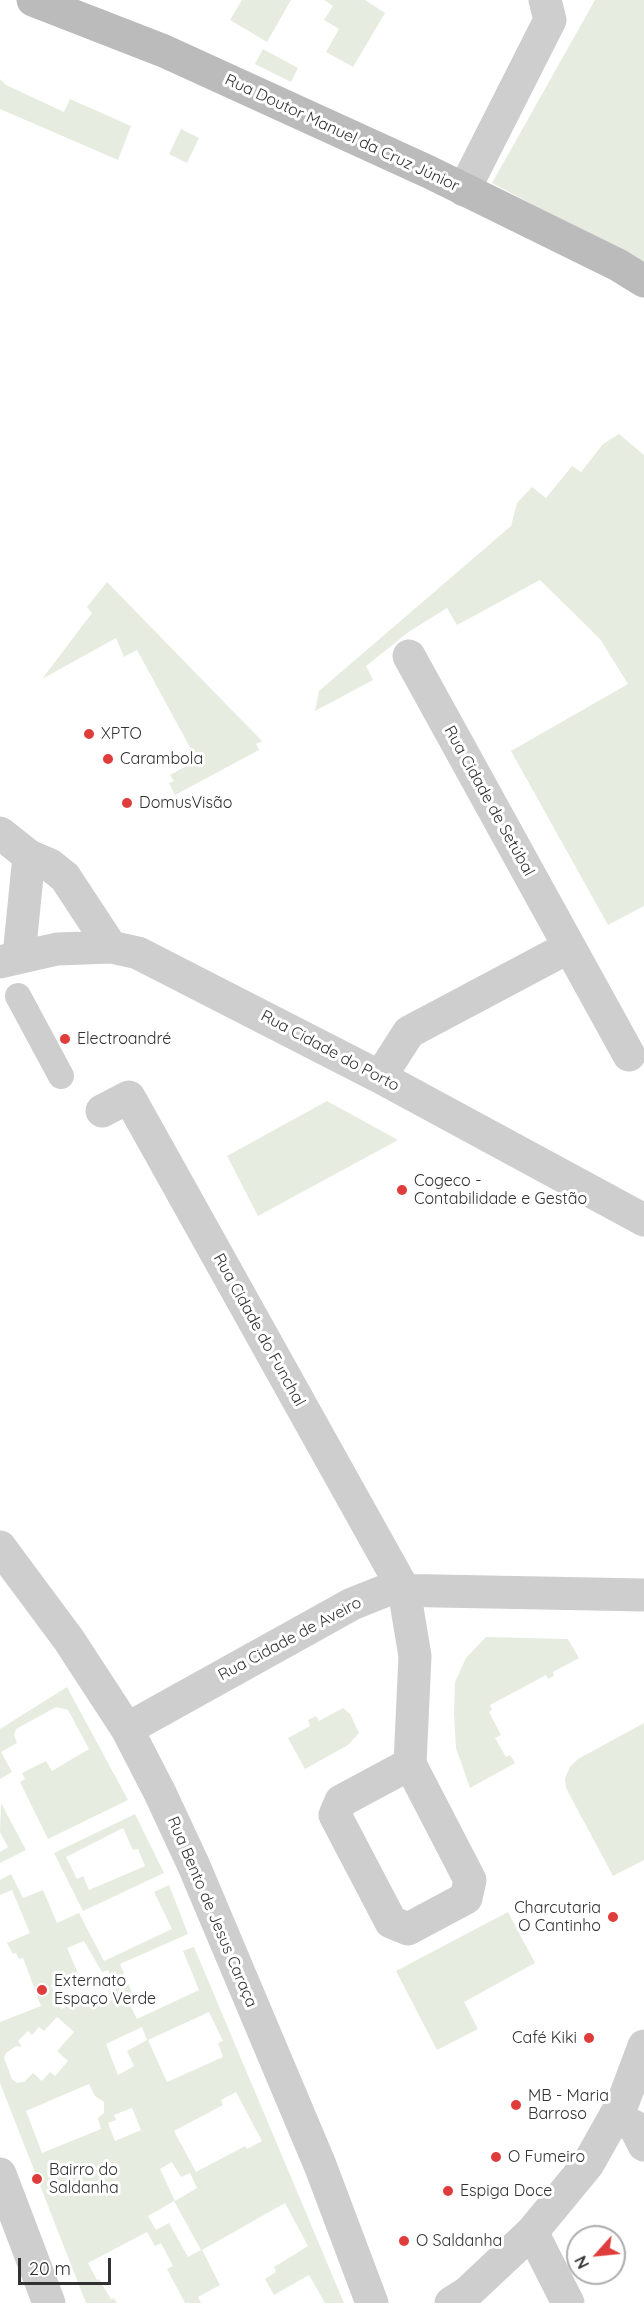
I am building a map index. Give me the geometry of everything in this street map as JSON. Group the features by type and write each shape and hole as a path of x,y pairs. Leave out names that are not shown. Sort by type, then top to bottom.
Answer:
{"main road":[{"name":"Rua Doutor Manuel da Cruz Júnior","path":"33,0 164,51 464,190 618,265 644,281"}],"street":[{"path":"464,190 550,20 545,0"},
{"name":"Rua Cidade de Setúbal","path":"409,656 629,1055"},
{"path":"0,833 29,856 50,865 64,878 111,947"},
{"path":"9,959 29,856"},
{"name":"Rua Cidade do Porto","path":"9,959 57,950 111,947 138,953 380,1077 644,1220"},
{"path":"380,1077 409,1032 569,947"},
{"path":"18,996 61,1076"},
{"name":"Rua Cidade do Funchal","path":"102,1111 129,1097 404,1590"},
{"name":"Rua Bento de Jesus Caraça","path":"0,1547 69,1640 127,1729 198,1876 320,2165 372,2303"},
{"name":"Rua Cidade de Aveiro","path":"127,1729 352,1604 387,1590 644,1595"},
{"path":"404,1590 415,1656 410,1764 470,1880 466,1898 408,1929 391,1922 335,1815 341,1801 410,1764"},
{"path":"451,2303 468,2292 532,2232 588,2164 615,2116 644,2046"},
{"path":"615,2116 635,2127 644,2145"},
{"path":"0,2174 10,2231 49,2303"},
{"path":"532,2232 568,2303"}],"shaded area":[{"path":"242,0 291,0 267,42 230,20"},
{"path":"324,0 365,0 385,13 353,67 326,52 339,29 324,20 333,6"},
{"path":"595,0 644,0 644,264 492,183"},
{"path":"263,49 298,68 291,82 255,64"},
{"path":"0,79 6,85 64,112 70,99 131,126 118,160 0,109"},
{"path":"181,129 199,138 187,163 169,154"},
{"path":"619,434 644,455 644,906 608,925 511,751 628,684 600,639 540,580 457,625 447,608 410,631 366,666 373,680 315,711 319,691 511,526 517,503 532,487 546,498 572,466 581,472 603,444"},
{"path":"107,582 262,741 256,744 259,750 175,795 169,783 174,781 170,775 197,760 137,650 124,657 116,638 42,679 92,613 87,607"},
{"path":"327,1101 398,1140 258,1216 227,1156"},
{"path":"486,1637 568,1639 579,1658 553,1672 554,1676 548,1679 546,1675 490,1705 492,1710 489,1712 501,1735 495,1738 506,1757 510,1755 515,1763 470,1788 456,1748 455,1682 466,1658"},
{"path":"67,1687 128,1800 48,1839 20,1782 25,1779 22,1773 46,1761 52,1771 89,1749 68,1710 56,1707 16,1729 14,1735 17,1743 1,1752 12,1772 0,1779 0,1729"},
{"path":"343,1708 350,1714 359,1733 348,1745 305,1769 288,1738 310,1726 308,1720 316,1716 319,1721"},
{"path":"644,1723 644,1860 613,1876 566,1788 565,1778 570,1767 578,1759"},
{"path":"1,1803 26,1850 0,1863 0,1852 8,1847 0,1832"},
{"path":"135,1814 164,1873 83,1911 54,1853","holes":["123,1828 133,1850 138,1849 145,1866 89,1890 83,1876 77,1879 66,1857"]},
{"path":"11,1874 23,1898 43,1890 57,1923 79,1913 104,1961 172,1929 154,1892 169,1885 188,1934 120,1964 133,1995 127,1999 137,2019 199,1990 183,1951 194,1947 344,2303 325,2303 309,2275 274,2295 265,2279 276,2272 274,2267 308,2246 285,2203 202,2250 220,2285 198,2297 201,2303 185,2303 167,2269 173,2266 161,2243 155,2246 147,2232 88,2263 97,2280 99,2279 111,2299 114,2298 117,2303 86,2303 0,2083 0,2022 41,2006 23,1958 19,1959 16,1953 13,1954 7,1943 30,1933 12,1890 0,1895 0,1880","holes":["84,1941 102,1972 108,1970 116,1987 108,1991 112,2000 92,2009 88,1998 61,2009 51,1985 78,1973 67,1948","209,2012 223,2041 218,2043 223,2057 167,2082 148,2040","57,2017 74,2032 57,2051 68,2061 55,2076 50,2072 42,2081 33,2073 24,2082 17,2083 12,2079 4,2058 6,2053 16,2046 22,2047 18,2041 28,2031 32,2035 39,2027 44,2031","142,2027 147,2040 127,2051 134,2066 118,2075 106,2044","89,2084 95,2096 104,2102 104,2113 98,2118 101,2129 42,2153 26,2111","236,2092 262,2141 247,2149 245,2146 196,2172 174,2131 223,2105 221,2100","132,2108 141,2130 115,2141 108,2123 116,2120 114,2115","172,2162 181,2177 190,2173 197,2188 175,2201 160,2169","174,2201 201,2250 188,2257 169,2223 156,2230 148,2216"]},
{"path":"508,1912 535,1963 464,2002 478,2029 437,2050 396,1971"}],"place":[{"name":"XPTO","path":"89,734"},
{"name":"Carambola","path":"108,759"},
{"name":"DomusVisão","path":"127,803"},
{"name":"Electroandré","path":"65,1039"},
{"name":"Cogeco - Contabilidade e Gestão","path":"402,1190"},
{"name":"Charcutaria O Cantinho","path":"613,1917"},
{"name":"Externato Espaço Verde","path":"42,1990"},
{"name":"Café Kiki","path":"589,2038"},
{"name":"MB - Maria Barroso","path":"516,2105"},
{"name":"O Fumeiro","path":"496,2157"},
{"name":"Bairro do Saldanha","path":"37,2179"},
{"name":"Espiga Doce","path":"448,2191"},
{"name":"O Saldanha","path":"404,2241"}]}
